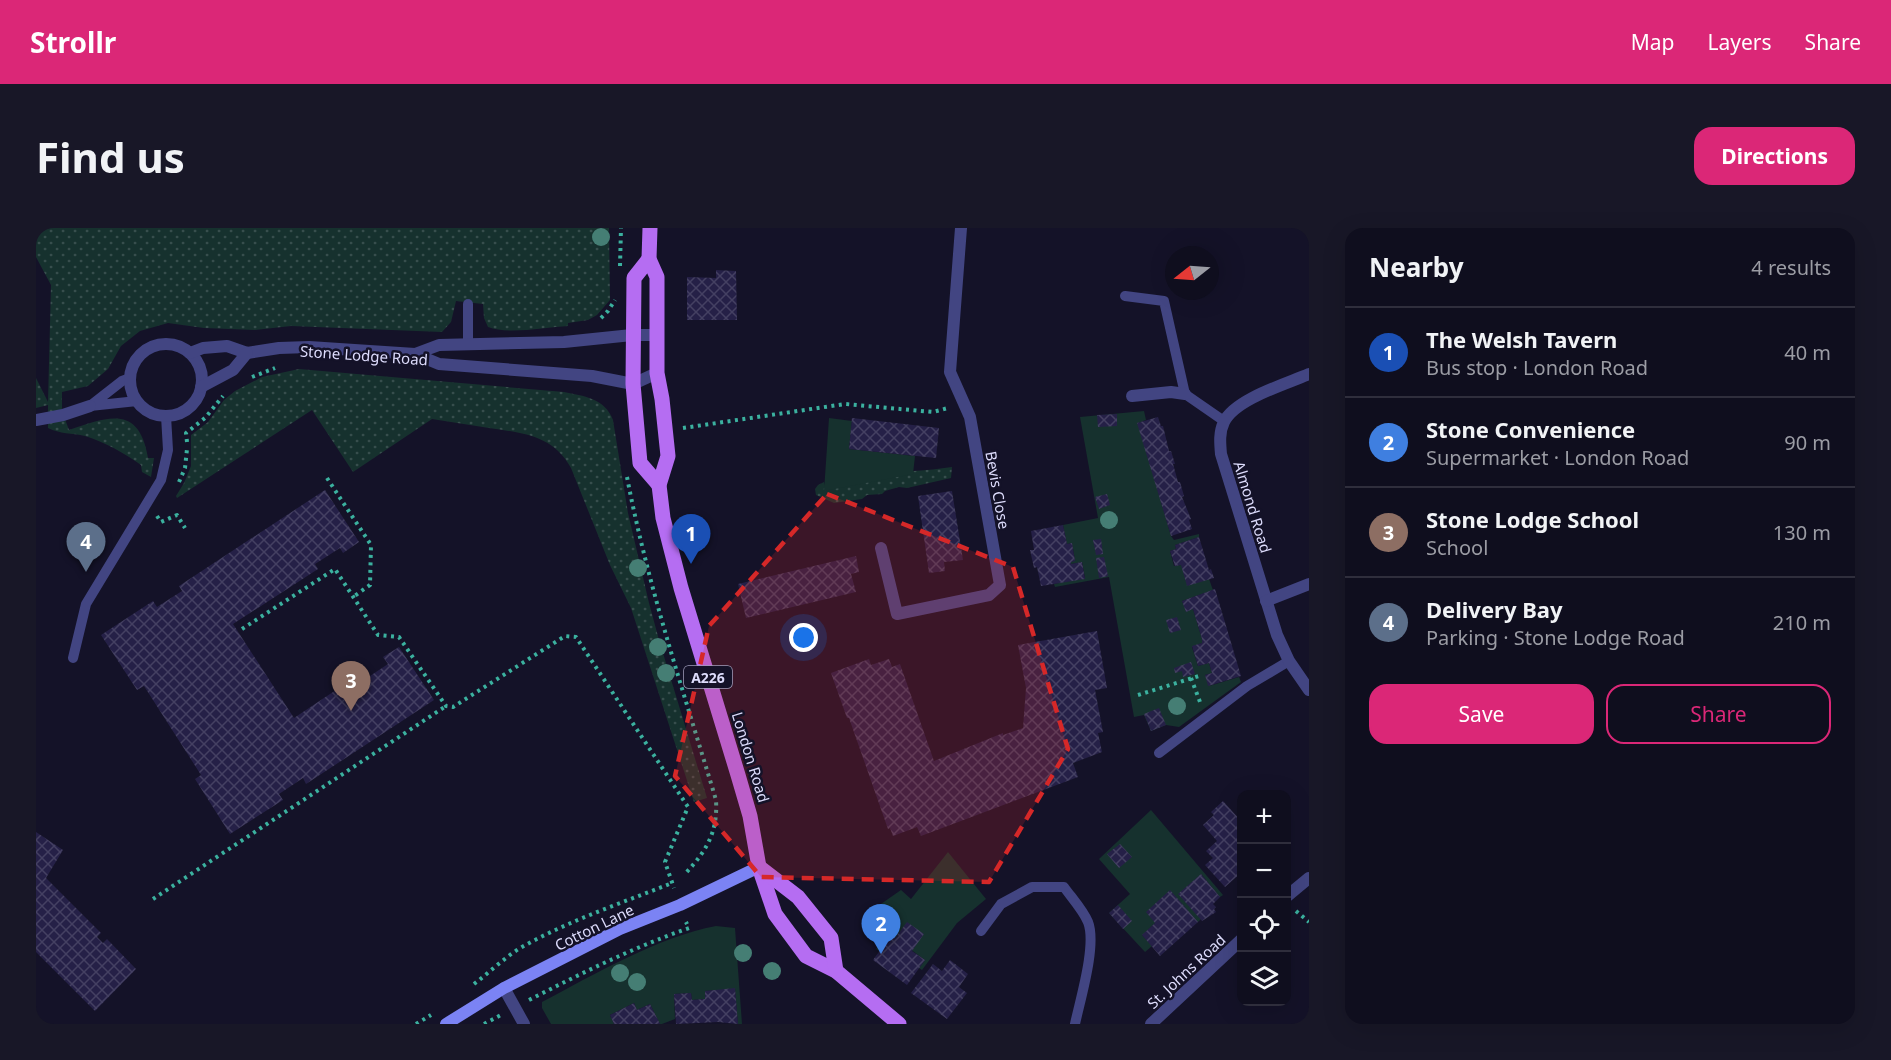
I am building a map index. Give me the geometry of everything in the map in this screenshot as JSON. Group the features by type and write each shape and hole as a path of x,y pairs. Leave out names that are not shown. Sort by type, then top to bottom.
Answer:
{"main road":[{"name":"London Road","path":"650,228 650,259 657,277 657,373 668,456 659,485 663,518 678,578 750,816 759,867 775,914 806,956 836,971 899,1024"},
{"path":"650,259 634,278 633,384 640,463 659,485"},
{"path":"759,867 798,897 831,938 836,971"},
{"name":"Cotton Lane","path":"446,1024 504,988 620,929 680,905 759,867"}],"street":[{"name":"Bevis Close","path":"880,548 897,614 988,596 1000,585 970,417 950,372 961,228"},
{"name":"Stone Lodge Road","path":"415,354 439,345 564,342 657,334"},
{"name":"Stone Lodge Road","path":"130,378 137,359 152,346 172,344 190,353 203,348 227,346 247,353 279,348 309,347 415,354 439,364 592,376 633,384"},
{"path":"130,378 133,394 146,409 166,416 185,410 198,396 201,387 202,374 198,362 190,353"},
{"path":"201,387 233,370 247,353"},
{"path":"633,384 657,373"},
{"path":"1224,421 1235,408 1250,399 1309,374"},
{"path":"1132,396 1171,392 1185,394"},
{"name":"Stone Lodge Road","path":"36,420 90,406"},
{"name":"Almond Road","path":"1224,421 1220,435 1221,454 1266,601 1289,662 1309,690"},
{"path":"1266,601 1309,584"},
{"path":"1291,894 1309,878"},
{"name":"St. Johns Road","path":"1151,1024 1237,944"},
{"path":"504,988 524,1024"}],"lane":[{"path":"1125,296 1164,302 1185,394 1224,421"},
{"path":"468,304 468,345"},
{"name":"Stone Lodge Road","path":"90,406 115,386 130,378"},
{"name":"Stone Lodge Road","path":"90,406 138,401"},
{"path":"73,658 86,604 161,480 168,450 166,416"},
{"path":"1158,753 1247,686 1289,662"},
{"path":"981,931 1001,904 1032,887 1064,887 1088,922 1090,947 1075,1024"}],"path":[{"path":"601,318 615,300"},
{"name":"Stone Lodge Road","path":"248,379 284,367"},
{"path":"176,488 185,468 186,433 205,418 227,392"},
{"path":"675,428 711,425 845,404 933,412 963,402"},
{"path":"625,467 638,535 650,580 716,800 717,818 712,835 699,857 685,874"},
{"path":"327,478 372,548 370,585 353,597"},
{"path":"157,515 157,519 162,522 177,515 185,528"},
{"path":"242,629 335,569 378,635 400,637 446,706"},
{"path":"153,899 446,706 455,707 565,636 576,637 688,807 665,862 675,888"},
{"path":"1138,695 1199,676"},
{"path":"1191,678 1202,705 1209,715"},
{"path":"470,987 514,952 547,935 585,917 672,883"},
{"path":"484,1024 620,955 689,928 687,922"},
{"path":"416,1024 438,1010"}],"highlighted area":[{"path":"827,494 1013,567 1068,749 989,882 761,877 675,776 709,626"}],"green space":[{"path":"36,228 609,228 610,300 597,315 588,320 568,323 568,326 527,330 488,327 484,318 483,304 456,301 451,322 442,332 291,326 255,330 204,328 168,323 140,331 121,346 108,369 88,386 62,392 62,411 69,430 109,419 129,422 137,429 144,441 148,458 154,458 151,477 142,472 141,465 107,445 85,436 48,428 48,405 36,408 36,378 48,402 51,285 36,257"},
{"path":"299,369 564,392 593,399 605,407 613,420 628,513 649,603 707,798 694,802 631,608 610,565 571,468 564,457 546,442 525,434 432,419 353,472 312,410 177,498 191,466 191,435 208,422 224,400 235,391 262,377"},
{"path":"1144,411 1146,420 1138,423 1171,536 1174,540 1199,534 1199,537 1175,545 1176,549 1170,551 1174,566 1181,565 1209,579 1213,590 1182,601 1186,611 1193,609 1202,639 1202,643 1192,647 1198,666 1209,663 1212,673 1205,675 1209,686 1239,677 1241,682 1179,727 1166,725 1151,731 1144,715 1134,717 1109,577 1055,587 1054,584 1085,578 1082,562 1071,564 1075,560 1072,543 1067,544 1063,525 1098,518 1080,417"},
{"path":"829,418 852,421 849,449 915,456 913,474 824,491"},
{"path":"952,467 951,478 907,488 899,487 882,494 867,495 862,499 834,503 816,495 815,489 824,482 825,486 892,473"},
{"path":"1151,810 1223,895 1220,897 1201,874 1201,919 1198,922 1170,891 1155,923 1142,935 1152,946 1145,952 1109,913 1130,894 1099,859"},
{"path":"948,852 986,899 957,923 922,970 919,968 925,960 891,935 879,951 876,949 886,933 878,906 901,890 911,899"},
{"path":"716,926 735,928 742,1024 738,1024 735,989 705,991 705,999 692,1000 691,993 674,994 675,1019 662,1024 650,1004 637,1010 634,1003 610,1015 614,1024 551,1024 542,1008 542,1002 649,947 694,931"}],"building":[{"path":"716,270 736,271 737,320 687,320 687,277 716,278"},
{"path":"1117,414 1117,426 1098,427 1097,415"},
{"path":"1158,417 1163,426 1184,496 1182,497 1191,519 1189,520 1192,529 1171,536 1137,423"},
{"path":"852,418 939,428 936,458 849,449"},
{"path":"325,490 359,542 343,553 340,548 315,564 318,569 233,624 294,718 357,676 361,682 388,664 383,657 399,647 434,700 306,784 303,778 279,794 283,800 230,834 195,779 201,775 144,686 137,690 101,635 153,601 157,607 182,591 179,586"},
{"path":"952,491 963,560 944,562 945,571 929,573 918,496"},
{"path":"1107,494 1110,505 1099,509 1095,497"},
{"path":"1063,525 1067,544 1072,543 1075,561 1071,564 1082,562 1085,579 1041,586 1030,550 1034,550 1031,531"},
{"path":"1199,537 1209,570 1211,569 1214,578 1187,586 1181,565 1175,566 1170,551 1176,549 1175,545"},
{"path":"1101,539 1103,554 1096,555 1093,540"},
{"path":"856,556 859,572 851,574 856,592 746,618 738,584"},
{"path":"1104,557 1108,576 1099,578 1096,558"},
{"path":"1215,589 1241,676 1208,686 1205,675 1212,673 1209,663 1198,666 1192,646 1202,643 1193,609 1186,612 1182,601"},
{"path":"1177,617 1181,630 1170,633 1166,620"},
{"path":"1097,631 1107,688 1095,690 1103,732 1098,733 1102,752 1073,763 1078,777 921,836 917,827 893,836 890,828 888,829 831,673 869,659 871,665 889,659 892,667 900,664 934,761 1003,733 1003,735 1023,728 1026,688 1018,645"},
{"path":"1191,662 1195,674 1183,677 1182,671 1175,673 1174,668"},
{"path":"1159,708 1166,725 1151,731 1144,714"},
{"path":"1223,801 1237,816 1237,876 1225,887 1205,865 1213,858 1206,851 1217,841 1203,825 1214,815 1211,812"},
{"path":"36,832 63,850 46,878 101,933 97,937 103,943 107,939 136,969 95,1011 36,952"},
{"path":"1120,844 1132,857 1119,868 1107,854"},
{"path":"1201,874 1220,897 1213,904 1216,912 1202,921 1178,894"},
{"path":"1170,890 1198,922 1160,956 1142,935 1155,923 1146,912"},
{"path":"1118,905 1132,921 1123,929 1109,913"},
{"path":"907,922 924,934 912,951 925,960 907,985 873,960 891,935 895,938"},
{"path":"950,960 968,974 959,987 967,993 947,1019 911,993 933,964 942,971"},
{"path":"735,988 738,1024 718,1022 676,1024 674,994 691,993 692,1000 705,999 705,991"},
{"path":"634,1003 637,1010 650,1004 660,1024 614,1024 610,1015"}],"place":[{"name":"The Welsh Tavern","path":"691,564"},
{"name":"Delivery Bay","path":"86,572"},
{"name":"Stone Lodge School","path":"351,711"},
{"name":"Stone Convenience","path":"881,954"}]}
